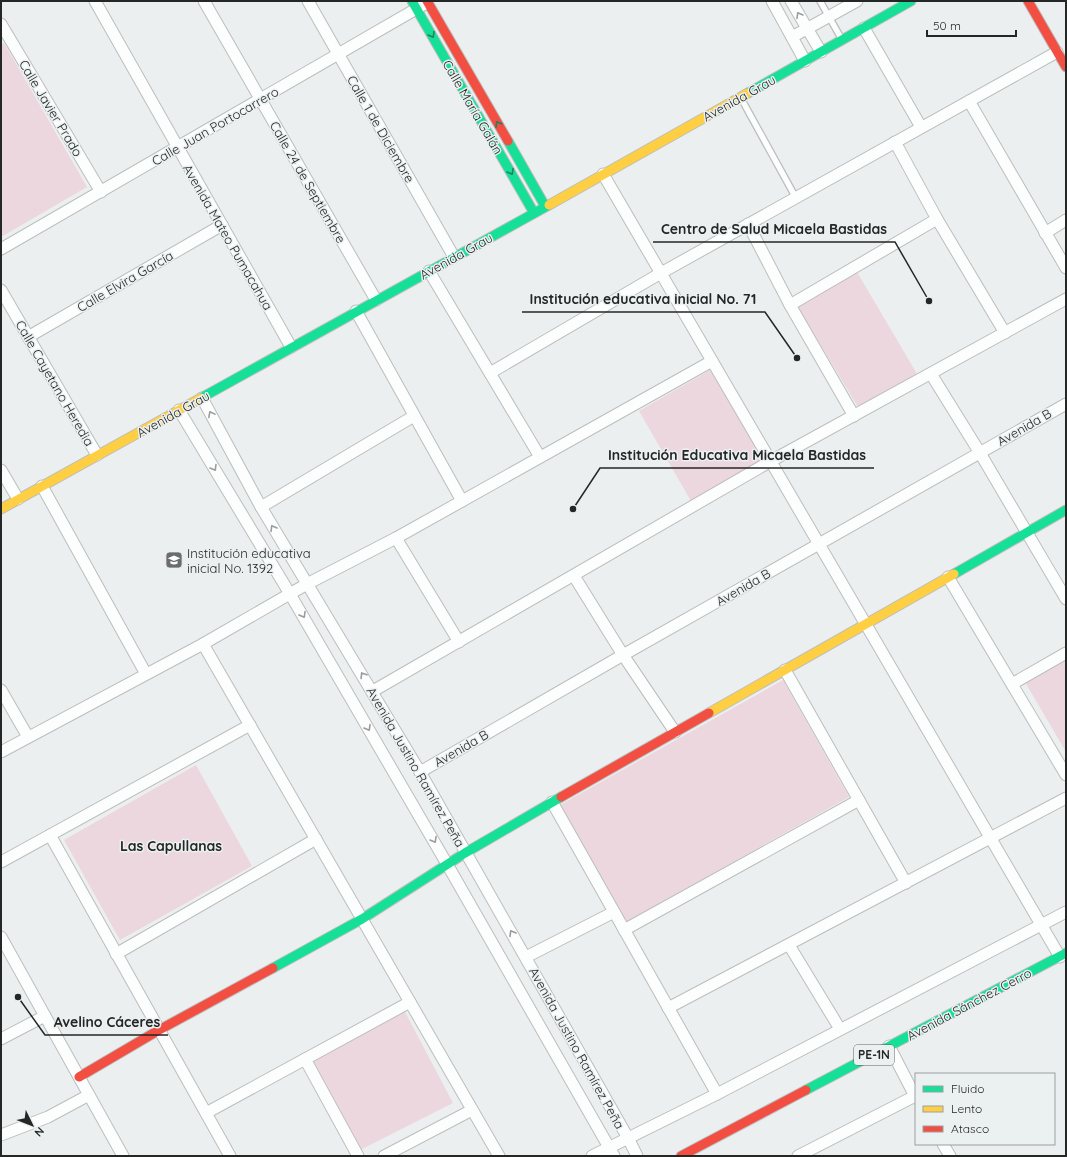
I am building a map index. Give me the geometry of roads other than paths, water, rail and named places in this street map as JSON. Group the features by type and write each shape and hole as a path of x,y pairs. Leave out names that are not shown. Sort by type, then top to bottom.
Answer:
{"main road":[{"name":"Avenida Grau","path":"1,509 740,98 910,1"},
{"path":"1028,1 1066,67"},
{"name":"Calle María Galán","path":"427,2 546,206"},
{"name":"Calle María Galán","path":"414,5 534,212"},
{"path":"79,1077 160,1030 362,919 465,852 1066,510"},
{"name":"Avenida Sánchez Cerro","path":"681,1156 1063,955"}],"street":[{"name":"Avenida Mateo Pumacahua","path":"95,1 291,347"},
{"name":"Calle 24 de Septiembre","path":"204,1 376,300"},
{"name":"Calle 1 de Diciembre","path":"308,1 454,257"},
{"path":"772,1 805,61"},
{"path":"791,1 821,52"},
{"path":"792,37 857,1"},
{"name":"Calle Juan Portocarrero","path":"1,249 339,55 414,5 427,2"},
{"name":"Calle Javier Prado","path":"2,27 101,192"},
{"path":"864,28 921,127"},
{"path":"490,373 661,273 1057,52"},
{"path":"969,101 1066,268"},
{"path":"895,142 937,219 1005,333"},
{"path":"603,174 990,838 1042,925 1063,955"},
{"path":"790,305 937,219"},
{"path":"1045,233 1066,220"},
{"path":"748,224 790,305 854,416"},
{"name":"Calle Elvira García","path":"28,336 222,225"},
{"path":"429,271 540,457"},
{"name":"Calle Cayetano Heredia","path":"1,290 97,455"},
{"path":"373,692 771,462 1066,299"},
{"path":"356,311 462,501"},
{"path":"1,752 203,644 307,584 396,538 712,361"},
{"path":"931,374 980,452 1066,599"},
{"name":"Avenida Justino Ramírez Peña","path":"202,398 261,507 420,772 526,957 637,1156"},
{"name":"Avenida B","path":"420,772 1066,404"},
{"name":"Avenida Justino Ramírez Peña","path":"180,410 448,864 612,1151"},
{"path":"261,507 414,416"},
{"path":"1,470 18,499"},
{"path":"42,486 146,674"},
{"path":"396,538 459,642"},
{"path":"574,576 623,655 675,732"},
{"path":"948,577 1066,775"},
{"path":"203,644 499,1156"},
{"path":"1012,684 1066,653"},
{"path":"785,670 906,883"},
{"path":"1,690 28,737"},
{"path":"1,862 250,725"},
{"path":"668,1008 1066,798"},
{"path":"624,930 859,800"},
{"path":"552,802 717,1094"},
{"path":"50,835 230,1156"},
{"path":"116,954 316,839"},
{"path":"526,957 614,912"},
{"path":"592,1156 612,1151 628,1138 717,1094 1066,912"},
{"path":"1,937 123,1156"},
{"path":"789,945 840,1029"},
{"path":"206,1113 410,1002"},
{"path":"1,1039 45,1016"},
{"path":"798,1156 915,1097 889,1046"},
{"path":"305,1059 358,1156"},
{"path":"1,1135 48,1117 89,1095"},
{"path":"384,1156 472,1110"},
{"path":"944,1145 950,1156"}],"lane":[{"path":"820,1 842,40"},
{"path":"740,98 796,198"}],"place":[{"name":"Centro de Salud Micaela Bastidas","path":"929,301"},
{"name":"Institución educativa inicial No. 71","path":"797,358"},
{"name":"Institución Educativa Micaela Bastidas","path":"573,509"},
{"name":"Institución educativa inicial No. 1392","path":"174,560"},
{"name":"Avelino Cáceres","path":"18,997"}],"district":[{"name":"Las Capullanas","path":"171,846"}]}
